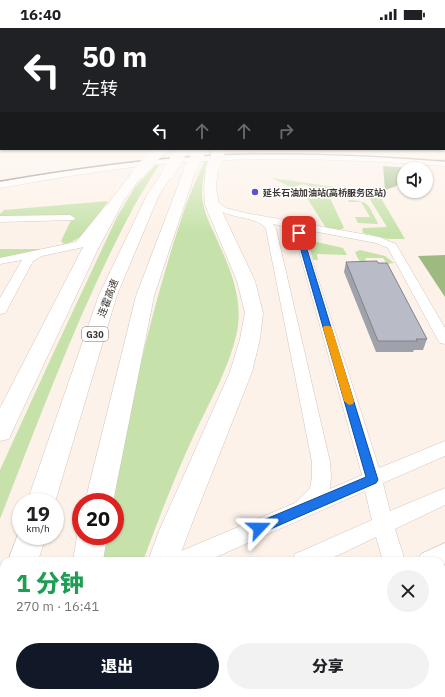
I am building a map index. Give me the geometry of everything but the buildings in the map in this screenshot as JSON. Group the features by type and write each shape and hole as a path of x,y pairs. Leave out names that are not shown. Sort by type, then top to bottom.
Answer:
{"highway":[{"path":"0,432 89,251 124,193 141,170"},
{"name":"连霍高速","path":"44,493 108,295 153,195 170,170"},
{"path":"101,493 145,296 190,170"},
{"path":"164,557 241,372 250,339 254,313 246,281 212,201 210,187 212,170"},
{"path":"24,557 28,545"},
{"path":"89,557 91,545"}],"main road":[{"path":"0,185 87,170"}],"lane":[{"path":"3,261 80,244 86,240 116,198 124,193"},
{"path":"212,201 216,206 231,213 379,240 392,246 445,340"},
{"path":"0,219 70,218"},
{"path":"260,219 268,224 271,229 324,480 316,498 302,510"},
{"path":"285,223 292,226 299,233 372,480 393,557"},
{"path":"0,310 28,259 41,253"},
{"path":"191,557 445,448"},
{"path":"312,557 445,496"}],"green space":[{"path":"150,170 156,170 133,208 78,323 0,519 0,470 117,217 135,187"},
{"path":"201,170 206,170 202,187 204,208 236,289 239,313 235,340 226,368 194,435 161,513 144,557 99,557 101,545 124,545 124,493 112,493 152,317 185,208"},
{"path":"383,170 397,170 397,186 385,190"},
{"path":"272,178 378,193 405,239 388,239 363,233 362,229 364,228 387,227 369,198 330,198 344,228 339,230 326,228 307,198 303,197 321,190 302,184 295,187 306,192 299,194 293,192 297,190"},
{"path":"349,200 361,202 348,202"},
{"path":"108,201 95,221 84,233 72,242 64,244 61,241 73,216 0,217 0,214 4,210"},
{"path":"361,202 365,203 378,223 358,223 355,217 370,217"},
{"path":"317,242 343,248 347,255 317,254 318,260 313,260 309,245"},
{"path":"0,249 40,249 41,250 0,258"},
{"path":"360,250 385,256 394,263 387,264 383,258 365,258 367,263 362,263 355,252"},
{"path":"445,255 445,297 418,256"}],"railway":[{"path":"0,181 66,170"}],"slow traffic":[{"path":"327,328 349,401"}],"place":[{"name":"延长石油加油站(高桥服务区站)","path":"255,192"}],"route":[{"path":"259,528 372,480 299,233"}]}
